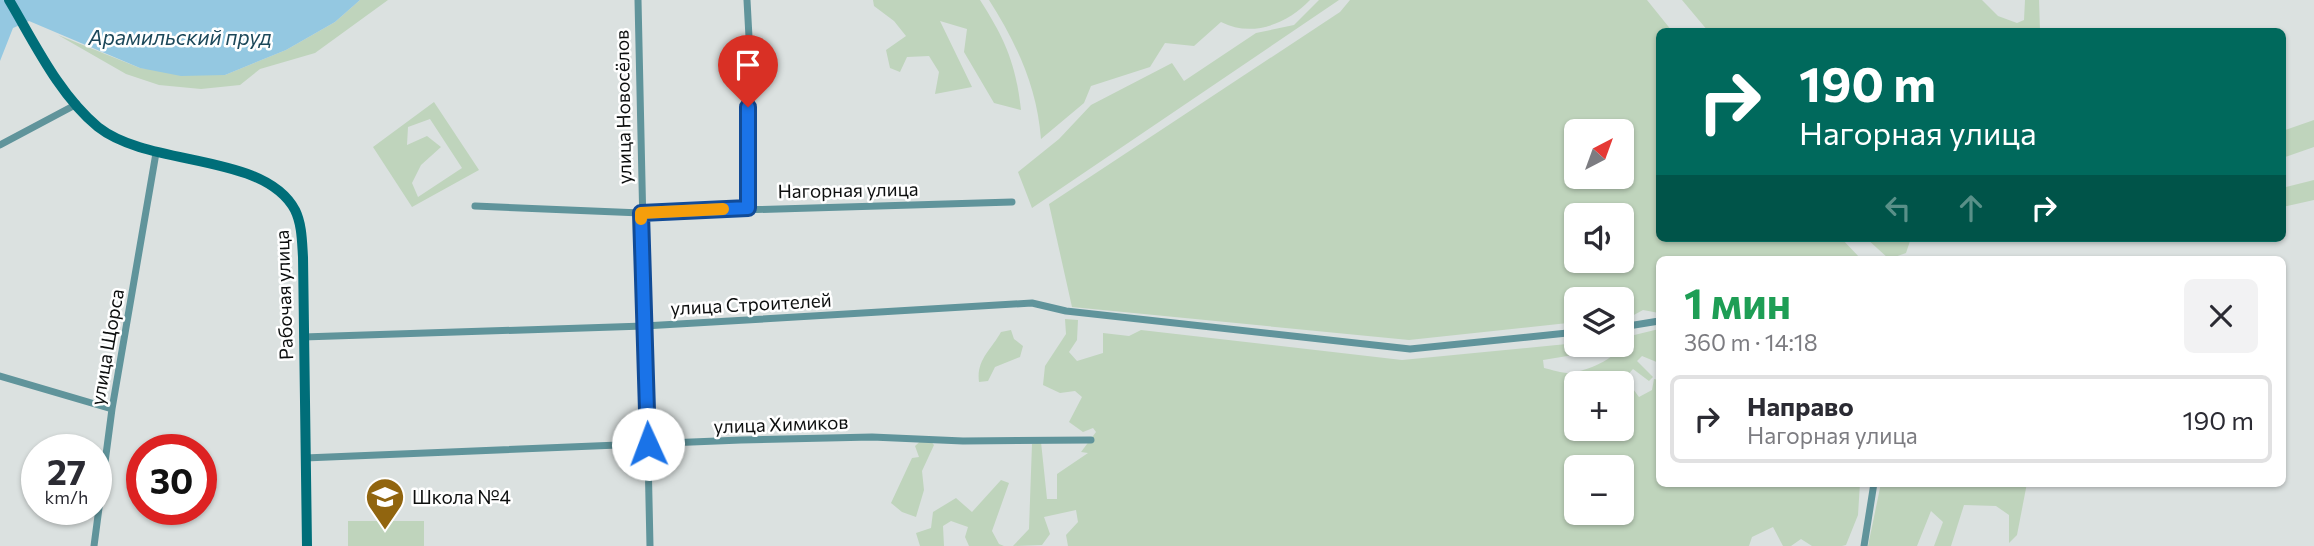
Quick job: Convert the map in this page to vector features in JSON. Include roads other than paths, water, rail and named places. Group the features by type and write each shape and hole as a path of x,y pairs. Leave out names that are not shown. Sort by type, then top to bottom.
{"main road":[{"name":"Рабочая улица","path":"9,0 47,64 77,104 98,126 122,142 156,153 241,172 274,187 294,207 299,220 303,257 307,546"}],"street":[{"name":"улица Новосёлов","path":"638,0 650,546"},
{"path":"747,0 748,208"},
{"path":"0,145 77,104"},
{"name":"улица Щорса","path":"94,546 112,409 156,153"},
{"name":"Нагорная улица","path":"475,206 641,213 1012,202"},
{"name":"улица Строителей","path":"303,337 644,326 1032,303 1066,311 1410,349 1564,333"},
{"path":"1634,325 1656,321"},
{"path":"0,376 112,409"},
{"name":"улица Химиков","path":"305,458 872,437 963,441 1091,440"},
{"path":"1864,546 1873,487"}],"water":[{"name":"Арамильский пруд","path":"0,0 360,0 335,22 286,50 225,75 181,76 140,68 29,21 13,28 0,61"}],"place":[{"name":"Школа №4","path":"385,531"}]}
